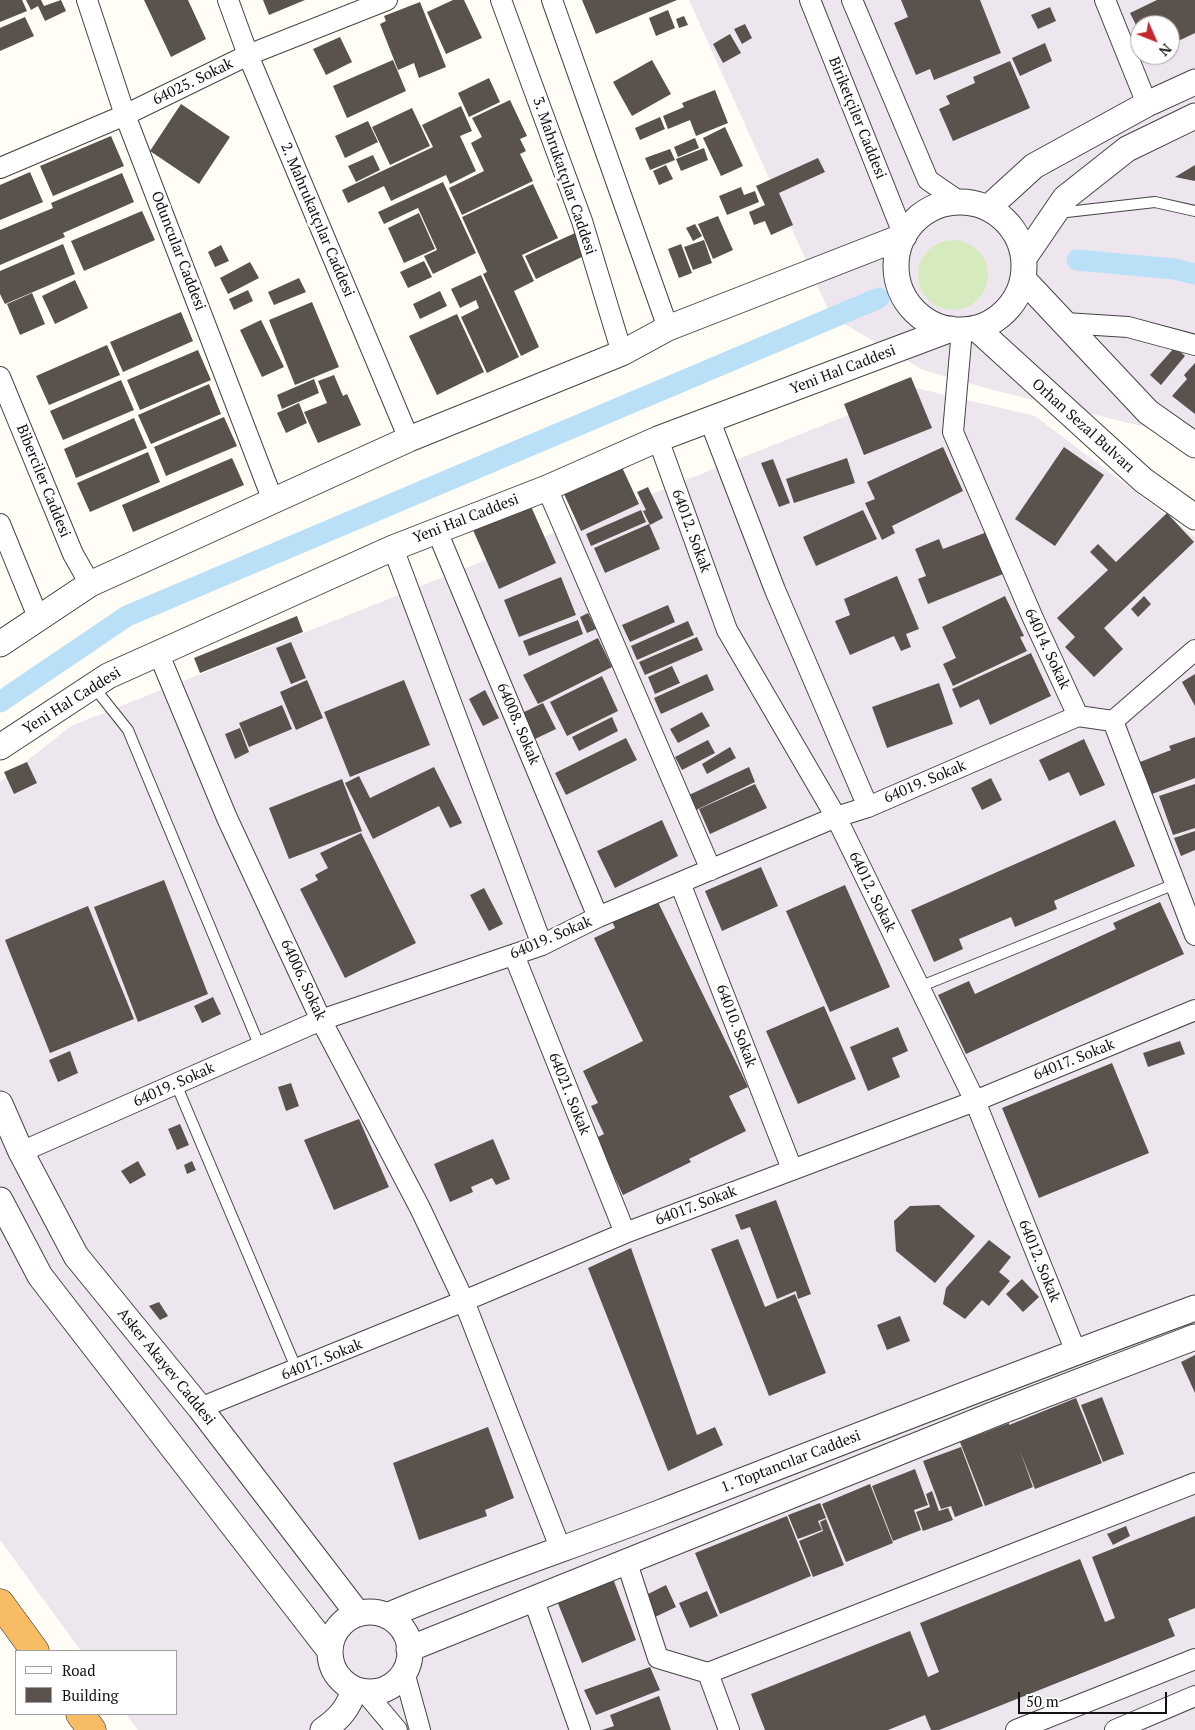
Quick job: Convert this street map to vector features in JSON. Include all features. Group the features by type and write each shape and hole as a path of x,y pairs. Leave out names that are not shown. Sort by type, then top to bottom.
{"highway":[{"path":"0,1603 34,1650"},
{"path":"81,1715 92,1730"}],"street":[{"name":"Oduncular Caddesi","path":"87,0 125,115 274,500"},
{"name":"2. Mahrukatçılar Caddesi","path":"228,0 248,55 409,439"},
{"name":"64025. Sokak","path":"0,168 125,115 248,55 387,0"},
{"name":"3. Mahrukatçılar Caddesi","path":"501,0 582,221 622,353"},
{"path":"552,0 668,328"},
{"name":"Biriketçiler Caddesi","path":"810,0 904,236"},
{"path":"852,0 928,180 960,202"},
{"path":"1105,0 1147,104"},
{"path":"988,208 1034,166 1147,104 1195,82"},
{"path":"963,329 991,322 1004,313 1014,301 1024,268 1065,198 1127,149 1195,116"},
{"name":"Orhan Sezal Bulvarı","path":"1195,445 1148,412 1065,323 1024,268 1018,237 1010,226 988,208 960,202 943,204 928,211 914,222 904,236 897,255 897,275 903,295 915,311 931,324 963,329 1143,480 1195,517"},
{"path":"0,644 90,584 409,439 622,353 668,328 904,236"},
{"path":"1065,323 1128,327 1195,345"},
{"name":"Yeni Hal Caddesi","path":"0,747 108,676 393,548 547,488 658,439 963,329"},
{"name":"64014. Sokak","path":"963,329 953,432 1032,616 1078,716"},
{"name":"Biberciler Caddesi","path":"0,376 73,554 90,584"},
{"path":"710,421 775,590 868,807"},
{"name":"64012. Sokak","path":"658,439 727,630 836,817 975,1101 1076,1352"},
{"path":"547,488 710,870"},
{"path":"0,524 38,617"},
{"name":"64008. Sokak","path":"437,531 598,917"},
{"path":"393,548 542,945"},
{"path":"1078,716 1113,721 1195,650"},
{"name":"64006. Sokak","path":"158,652 227,818 321,1020 420,1208 464,1301 561,1550"},
{"name":"64019. Sokak","path":"21,1152 321,1020 542,945 598,917 836,817 868,807 1078,716"},
{"path":"1113,721 1195,935"},
{"name":"64010. Sokak","path":"680,883 792,1169"},
{"name":"64021. Sokak","path":"514,955 625,1233"},
{"name":"64017. Sokak","path":"200,1408 297,1370 625,1233 975,1101 1195,1010"},
{"name":"Asker Akayev Caddesi","path":"0,1104 21,1152 76,1256 200,1408 358,1614"},
{"path":"0,1200 40,1276 330,1652"},
{"name":"1. Toptancılar Caddesi","path":"387,1616 436,1595 561,1550 1195,1308"},
{"name":"1. Toptancılar Caddesi","path":"407,1661 534,1600 996,1413 1195,1337"},
{"path":"627,1563 658,1658 708,1674 1195,1483"},
{"path":"534,1600 580,1730"},
{"path":"397,1730 360,1690 336,1674 331,1663 330,1652 335,1632 341,1624 358,1614 378,1613 387,1616 403,1630 420,1730"},
{"path":"1016,1730 1195,1659"},
{"path":"360,1690 377,1692 388,1688 397,1681 407,1661"},
{"path":"708,1674 729,1730"},
{"path":"323,1730 344,1711 360,1690"},
{"path":"1115,1730 1195,1696"}],"lane":[{"path":"1055,213 1155,202 1195,211"},
{"path":"93,686 128,730 260,1047"},
{"path":"919,987 1175,884"},
{"path":"176,1084 297,1370"}],"shaded area":[{"path":"689,0 1195,0 1195,439 993,390 923,370 831,316"},
{"path":"916,388 1035,416 1195,537 1195,1730 138,1730 127,1715 178,1715 178,1650 80,1650 0,1540 0,782 71,726"}],"green space":[{"path":"960,240 973,246 982,255 986,261 988,275 986,289 978,300 967,308 946,310 939,308 928,300 920,289 918,268 920,261 928,250 939,242"}],"building":[{"path":"0,0 22,0 27,11 0,22"},
{"path":"26,0 41,0 44,6 61,0 66,11 45,21 38,6 31,10"},
{"path":"144,0 188,0 206,39 171,57"},
{"path":"263,0 305,0 269,15"},
{"path":"453,0 464,0 482,38 446,54 427,12"},
{"path":"582,0 677,0 596,34"},
{"path":"901,0 980,0 1001,53 934,80 930,69 916,75 894,23 908,17"},
{"path":"1157,0 1195,0 1195,33 1180,40 1180,15 1131,15 1130,13"},
{"path":"420,2 446,67 419,78 414,63 398,70 380,24 386,21 384,16"},
{"path":"1050,7 1056,21 1038,29 1031,15"},
{"path":"668,10 675,28 656,36 649,18"},
{"path":"684,16 688,25 679,28 676,19"},
{"path":"25,17 34,36 0,51 0,28"},
{"path":"745,24 752,38 742,44 734,29"},
{"path":"730,34 741,53 723,63 713,44"},
{"path":"340,37 352,62 326,75 313,49"},
{"path":"1045,43 1052,61 1020,76 1012,58"},
{"path":"393,60 406,91 347,118 333,86"},
{"path":"652,60 671,94 632,116 613,82"},
{"path":"1010,61 1030,108 953,141 939,109 950,104 946,96 975,83 973,77"},
{"path":"489,78 500,102 469,117 458,93"},
{"path":"715,90 728,123 696,136 690,120 668,129 663,116 684,107 682,103"},
{"path":"510,100 527,136 520,139 526,151 520,154 533,181 462,215 449,188 484,171 471,143 482,137 472,118"},
{"path":"181,104 230,137 199,184 150,151"},
{"path":"461,106 472,131 460,136 476,171 450,184 446,175 391,201 384,186 348,203 342,190 433,147 422,125"},
{"path":"412,108 430,146 390,165 372,127"},
{"path":"660,117 665,129 640,140 635,128"},
{"path":"368,121 378,142 345,158 335,136"},
{"path":"725,127 743,166 721,176 703,138"},
{"path":"111,136 124,166 53,196 40,166"},
{"path":"695,138 699,148 678,157 674,147"},
{"path":"704,148 708,160 681,171 676,159"},
{"path":"670,149 675,160 650,170 645,158"},
{"path":"373,155 380,170 356,182 348,166"},
{"path":"818,158 825,172 779,193 793,225 771,235 765,221 754,225 749,212 765,205 756,186"},
{"path":"666,165 673,179 659,185 653,171"},
{"path":"1195,165 1195,181 1175,177"},
{"path":"30,172 43,202 0,220 0,185"},
{"path":"122,173 134,202 63,233 65,237 0,265 0,230 53,208 51,203"},
{"path":"443,182 476,253 433,274 424,256 437,250 418,208 384,224 378,212"},
{"path":"533,184 558,238 522,255 534,281 514,291 539,347 521,356 483,274 487,272 462,217"},
{"path":"741,187 744,195 755,191 759,202 727,215 719,196"},
{"path":"142,211 155,240 84,271 71,241"},
{"path":"419,213 435,249 404,263 388,228"},
{"path":"718,216 733,250 713,259 698,224"},
{"path":"695,224 702,236 693,241 686,228"},
{"path":"575,233 586,255 536,279 525,256"},
{"path":"704,240 712,263 693,270 684,247"},
{"path":"63,244 75,274 5,304 0,294 0,271"},
{"path":"681,244 692,273 679,278 668,249"},
{"path":"221,245 229,261 215,267 208,252"},
{"path":"424,261 432,277 408,288 400,272"},
{"path":"250,262 259,278 228,294 220,278"},
{"path":"481,275 519,357 487,373 461,317 479,308 476,300 460,308 451,289"},
{"path":"299,278 306,292 274,305 268,292"},
{"path":"75,280 88,308 55,324 42,296"},
{"path":"248,290 253,301 234,310 229,299"},
{"path":"440,291 447,306 420,319 413,304"},
{"path":"32,293 45,324 20,335 7,304"},
{"path":"312,302 339,367 295,385 269,320"},
{"path":"181,312 193,341 123,372 110,342"},
{"path":"457,314 484,372 437,395 409,336"},
{"path":"261,320 284,367 262,377 240,330"},
{"path":"107,345 120,375 49,405 36,376"},
{"path":"1175,347 1185,356 1161,385 1150,375"},
{"path":"198,350 211,380 140,410 127,380"},
{"path":"1195,363 1195,414 1172,396 1187,379 1184,375"},
{"path":"334,375 343,396 347,394 361,425 318,443 304,412 327,403 318,381"},
{"path":"911,377 932,428 864,455 844,404"},
{"path":"314,379 319,393 282,409 277,395"},
{"path":"121,380 134,410 63,440 50,411"},
{"path":"209,384 221,414 151,444 138,415"},
{"path":"299,403 307,423 286,433 277,413"},
{"path":"224,417 237,446 166,476 154,447"},
{"path":"134,418 147,448 76,478 64,449"},
{"path":"943,447 963,491 892,526 895,533 882,540 865,503 875,499 867,482"},
{"path":"1064,447 1104,475 1055,546 1015,519"},
{"path":"148,452 160,482 90,512 77,483"},
{"path":"232,458 244,485 133,532 122,505"},
{"path":"847,458 855,483 794,503 786,479"},
{"path":"773,459 790,503 779,507 761,463"},
{"path":"621,465 639,504 581,531 563,492"},
{"path":"648,487 663,518 650,525 643,511 646,510 637,492"},
{"path":"530,504 556,563 499,589 473,530"},
{"path":"641,510 646,522 591,546 586,534"},
{"path":"863,510 877,539 816,566 803,537"},
{"path":"1167,513 1194,542 1104,628 1123,649 1094,677 1065,647 1075,637 1057,618 1108,570 1090,552 1098,544 1116,562"},
{"path":"649,524 660,549 605,573 594,548"},
{"path":"987,532 1003,574 928,604 918,579 926,576 915,549 939,539 943,549"},
{"path":"897,576 919,629 906,634 911,647 901,651 894,636 850,655 835,621 850,615 844,599"},
{"path":"561,577 576,615 519,637 504,600"},
{"path":"1005,596 1024,636 1020,637 1027,651 953,686 943,664 956,658 942,627"},
{"path":"1144,596 1151,604 1138,617 1131,609"},
{"path":"668,605 675,622 630,642 622,625"},
{"path":"588,613 596,629 587,633 580,617"},
{"path":"297,616 303,632 200,673 194,658"},
{"path":"578,620 583,634 529,656 523,641"},
{"path":"688,621 694,635 637,660 631,646"},
{"path":"697,637 703,650 645,675 639,662"},
{"path":"598,638 612,667 538,704 523,675"},
{"path":"291,642 306,678 291,684 276,648"},
{"path":"1031,653 1051,696 990,725 979,699 960,708 952,689"},
{"path":"672,666 680,683 655,694 648,677"},
{"path":"707,674 714,690 661,714 654,698"},
{"path":"1195,674 1195,706 1182,682"},
{"path":"602,676 618,711 567,736 550,702"},
{"path":"307,680 323,718 296,730 280,692"},
{"path":"404,680 430,745 350,777 324,712"},
{"path":"939,683 953,724 887,748 872,707"},
{"path":"485,690 499,718 483,726 469,699"},
{"path":"543,703 556,729 535,739 522,713"},
{"path":"282,705 292,729 249,747 239,723"},
{"path":"702,712 710,726 678,743 670,729"},
{"path":"612,717 618,731 579,751 572,737"},
{"path":"240,728 249,752 235,759 225,734"},
{"path":"1195,737 1195,778 1152,794 1140,762 1171,750 1169,746"},
{"path":"626,738 637,760 566,795 555,773"},
{"path":"1084,739 1105,785 1080,796 1069,772 1049,781 1039,760"},
{"path":"708,740 715,753 682,770 675,757"},
{"path":"730,747 736,758 707,774 702,764"},
{"path":"27,762 37,783 14,794 4,772"},
{"path":"434,767 462,823 450,828 439,806 373,839 345,783 359,776 370,798"},
{"path":"749,767 755,782 696,810 689,795"},
{"path":"991,778 1002,800 982,810 971,788"},
{"path":"342,779 362,831 289,859 269,808"},
{"path":"755,784 767,808 710,834 699,809"},
{"path":"1195,784 1195,828 1173,835 1159,796"},
{"path":"662,820 678,856 615,888 597,851"},
{"path":"1115,820 1135,866 1054,901 1057,909 1015,927 1011,917 959,939 963,949 934,962 911,910"},
{"path":"1195,831 1195,850 1181,856 1174,838"},
{"path":"361,833 416,943 345,978 300,889 318,880 315,875 328,868 320,853"},
{"path":"761,867 778,906 722,931 705,891"},
{"path":"164,880 208,994 138,1022 94,907"},
{"path":"845,885 890,987 830,1012 786,911"},
{"path":"484,888 503,924 489,931 470,895"},
{"path":"656,898 748,1087 729,1096 746,1131 689,1159 691,1162 623,1195 596,1138 604,1134 591,1106 598,1103 583,1071 643,1041 594,938 615,928 611,919"},
{"path":"1160,902 1184,954 966,1054 938,995 969,981 975,994 1116,929 1113,923"},
{"path":"88,906 134,1019 50,1053 5,940"},
{"path":"213,997 221,1014 202,1023 194,1006"},
{"path":"824,1006 856,1079 798,1104 766,1031"},
{"path":"898,1027 908,1051 892,1058 900,1077 868,1091 850,1047"},
{"path":"1180,1041 1185,1054 1148,1067 1143,1053"},
{"path":"70,1051 78,1073 58,1082 49,1060"},
{"path":"1112,1063 1149,1153 1039,1198 1002,1108"},
{"path":"291,1083 299,1106 286,1111 278,1087"},
{"path":"359,1119 389,1187 334,1210 304,1140"},
{"path":"180,1124 189,1145 177,1150 168,1129"},
{"path":"493,1139 510,1179 496,1185 492,1178 471,1187 473,1192 450,1202 434,1164"},
{"path":"138,1161 146,1175 130,1184 121,1171"},
{"path":"192,1161 196,1170 187,1174 184,1165"},
{"path":"776,1200 811,1294 798,1299 796,1291 777,1299 750,1227 741,1230 735,1215"},
{"path":"939,1205 975,1236 935,1283 896,1251 894,1221 910,1206"},
{"path":"738,1239 765,1307 795,1294 826,1373 769,1396 711,1249"},
{"path":"989,1240 1011,1257 999,1272 1010,1281 989,1306 982,1300 965,1319 943,1304 946,1288"},
{"path":"631,1248 697,1435 715,1427 723,1445 668,1471 588,1268"},
{"path":"1022,1279 1039,1297 1023,1312 1006,1294"},
{"path":"159,1302 168,1316 160,1320 149,1306"},
{"path":"900,1316 910,1341 887,1350 877,1325"},
{"path":"1195,1355 1195,1393 1181,1362"},
{"path":"1102,1397 1124,1454 1103,1462 1081,1405"},
{"path":"1076,1398 1102,1463 1035,1489 1020,1451 1033,1487 985,1506 960,1442"},
{"path":"488,1427 514,1498 485,1510 487,1516 419,1540 393,1463"},
{"path":"961,1447 983,1506 955,1517 951,1506 941,1509 923,1461"},
{"path":"915,1469 928,1505 914,1510 921,1530 893,1541 872,1486"},
{"path":"870,1484 893,1543 846,1562 822,1504"},
{"path":"932,1491 939,1511 948,1508 953,1520 923,1531 916,1512 930,1507 926,1494"},
{"path":"820,1503 826,1518 818,1521 822,1530 798,1539 788,1515"},
{"path":"787,1516 811,1576 720,1614 695,1553"},
{"path":"1195,1516 1195,1608 1168,1619 1175,1636 939,1730 931,1730 925,1715 888,1730 765,1730 751,1694 910,1631 928,1677 939,1672 920,1623 1080,1559 1105,1622 1115,1618 1092,1557"},
{"path":"826,1519 844,1565 813,1577 799,1541 823,1531 820,1522"},
{"path":"1126,1526 1130,1536 1113,1545 1107,1534"},
{"path":"612,1576 636,1640 582,1663 557,1601"},
{"path":"666,1585 676,1607 655,1617 644,1596"},
{"path":"707,1591 718,1616 690,1628 679,1603"},
{"path":"650,1667 660,1690 596,1715 584,1690"},
{"path":"659,1696 671,1730 602,1730 614,1726 610,1715"}],"waterway":[{"path":"1077,260 1174,269 1195,274"},
{"path":"0,702 127,616 879,298"}]}
